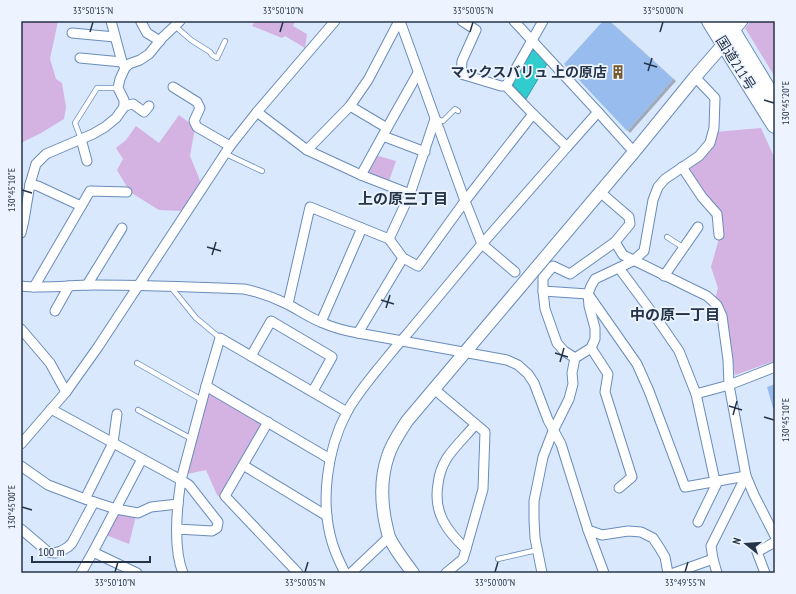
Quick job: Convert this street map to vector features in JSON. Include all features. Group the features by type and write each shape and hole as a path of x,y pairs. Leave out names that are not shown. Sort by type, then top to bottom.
{"highway":[{"name":"国道211号","path":"710,21 732,30 775,102"},
{"name":"国道211号","path":"732,30 775,126"}],"street":[{"path":"21,233 30,184 36,164 46,154 105,128 116,118 124,107 124,100 118,88 124,65 110,21"},
{"path":"21,444 52,410 98,347 228,150 257,112 335,21"},
{"path":"307,150 350,106 368,80 400,21"},
{"path":"400,21 482,244 515,272"},
{"path":"462,21 476,30 462,61 461,74 501,86 506,86 567,147"},
{"path":"514,21 634,152"},
{"path":"506,86 543,21"},
{"path":"141,22 147,32 160,41"},
{"path":"80,58 124,65 129,64 140,60 149,54 178,24"},
{"path":"413,573 389,537 381,496 387,456 395,438 407,421 634,152 732,30"},
{"path":"72,33 115,37"},
{"path":"360,175 418,73"},
{"path":"542,573 534,519 534,501 543,457 553,431 569,399 573,384 572,373 575,358 591,348 595,339 595,328 589,306 588,294 590,286 595,279 633,261 644,251 658,187 665,179 699,156 710,143 714,128 715,98 695,77"},
{"path":"173,87 197,102 200,108 194,122 228,150"},
{"path":"124,106 133,104 144,112 149,106"},
{"path":"350,106 385,132 425,152"},
{"path":"257,112 307,150 360,175 410,194"},
{"path":"345,573 332,542 327,516 326,488 330,459 338,430 347,412 364,387 482,244 598,112"},
{"path":"288,304 310,206 389,239 403,258 418,266 533,114"},
{"path":"389,239 410,194 435,119"},
{"path":"81,139 87,161"},
{"path":"682,167 702,197 717,214 719,235"},
{"path":"30,184 38,186 81,206"},
{"path":"34,288 90,191 127,192"},
{"path":"575,358 564,351 557,343 545,309 543,278 553,266 570,274 615,242 630,224 630,217 600,192"},
{"path":"664,276 698,227"},
{"path":"87,285 122,228"},
{"path":"321,322 362,228"},
{"path":"615,242 623,256 707,296 717,306 722,316 728,360 729,384 746,476 775,536"},
{"path":"358,334 403,258"},
{"path":"619,268 679,351 696,394 717,481 698,522"},
{"path":"21,286 34,288 87,285 139,285 244,289 271,296 337,329 507,360 518,365 528,374 534,383 548,420 561,444 588,530 604,573"},
{"path":"55,311 69,286"},
{"path":"543,291 588,294"},
{"path":"588,294 637,364 649,390 685,487 746,476"},
{"path":"251,356 271,321 332,357 313,391"},
{"path":"21,329 50,363 66,392"},
{"path":"183,573 178,554 177,529 181,480 220,338 347,412"},
{"path":"591,348 608,374 605,392 632,477 619,488"},
{"path":"696,394 729,384 775,367"},
{"path":"206,386 330,459"},
{"path":"434,389 485,432 484,489 462,559 446,573"},
{"path":"52,410 189,485 218,522 217,528 212,530 177,529"},
{"path":"21,529 48,552 55,554 72,543 113,443 117,414"},
{"path":"268,422 225,496 298,573"},
{"path":"466,549 455,539 439,514 437,489 439,474 447,459 475,425"},
{"path":"81,573 142,458"},
{"path":"243,465 327,516"},
{"path":"21,466 48,485 89,501 116,509 138,512 151,507 178,504"},
{"path":"717,573 711,546 746,476"},
{"path":"588,530 602,535 628,531 641,532 652,538 659,547 665,557 668,573"},
{"path":"351,573 389,537"},
{"path":"765,573 757,552 775,542"},
{"path":"93,552 137,573"},
{"path":"674,573 713,559"}],"lane":[{"path":"178,24 190,40 217,58 225,41"},
{"path":"81,139 75,123 97,88 118,88"},
{"path":"435,119 443,121 455,109 458,111"},
{"path":"228,150 262,171"},
{"path":"667,237 684,248"},
{"path":"170,286 196,318 220,338"},
{"path":"137,363 202,400"},
{"path":"138,410 192,439"},
{"path":"498,559 538,550"}],"shaded area":[{"path":"21,21 58,21 50,59 56,79 62,83 66,107 64,119 21,143"},
{"path":"255,21 295,21 293,26 307,34 305,48 285,36 282,38 252,26"},
{"path":"751,21 775,21 775,77 745,28"},
{"path":"535,50 547,64 526,99 513,85 513,82 532,51"},
{"path":"179,115 195,128 190,156 201,183 183,211 159,210 130,192 117,170 123,159 116,148 126,140 136,126 159,143"},
{"path":"761,128 775,159 775,361 735,375 725,308 715,299 718,288 711,267 720,235 719,213 685,168 715,132"},
{"path":"375,155 396,161 389,181 366,173"},
{"path":"211,393 263,424 221,498 217,495 206,470 187,474 207,395"},
{"path":"117,512 136,516 129,544 106,535"}],"building":[{"name":"マックスバリュ 上の原店","path":"603,21 609,21 673,79 627,131 564,64"},
{"path":"775,384 775,408 773,408 767,387"}],"place":[{"name":"マックスバリュ 上の原店","path":"618,72"}],"district":[{"name":"上の原三丁目","path":"403,199"},
{"name":"中の原一丁目","path":"675,315"}]}
